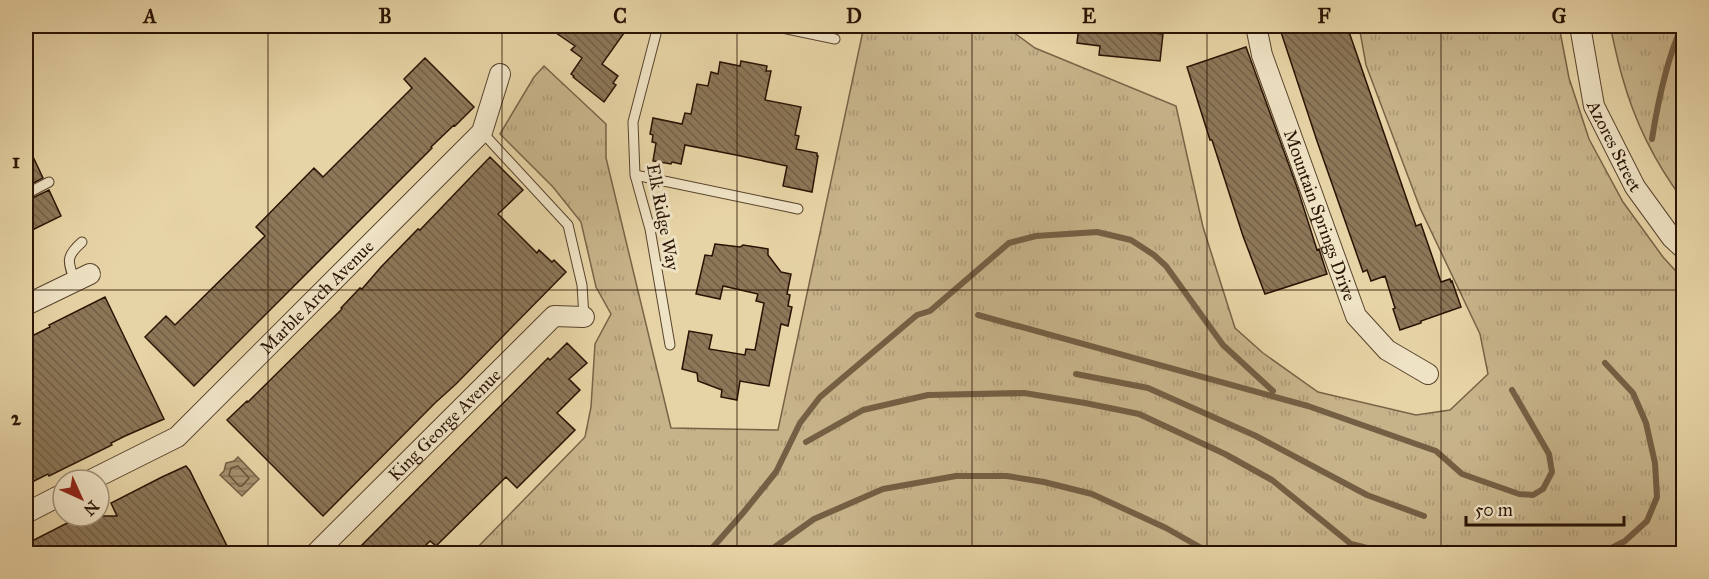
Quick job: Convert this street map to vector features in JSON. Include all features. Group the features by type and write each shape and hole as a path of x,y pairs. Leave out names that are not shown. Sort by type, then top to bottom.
{"street":[{"name":"Mountain Springs Drive","path":"1256,26 1262,55 1356,316 1387,350 1428,374"},
{"name":"Azores Street","path":"1580,26 1594,106 1635,187 1672,238 1683,249"},
{"name":"Marble Arch Avenue","path":"111,470 177,437 482,132 500,74"},
{"path":"26,305 82,277"},
{"name":"King George Avenue","path":"315,554 554,316 584,317"},
{"path":"26,513 51,500"}],"lane":[{"name":"Elk Ridge Way","path":"658,26 633,122 635,175 650,229 670,345"},
{"path":"773,26 835,39"},
{"path":"482,132 568,225 582,285 584,317"},
{"path":"635,175 798,209"},
{"path":"26,194 49,182"},
{"path":"82,242 72,251 68,263 82,277"}],"green space":[{"path":"864,26 1005,26 1035,48 1176,106 1203,227 1235,328 1263,353 1318,392 1416,415 1450,410 1488,374 1480,334 1420,208 1366,65 1359,26 1559,26 1569,78 1589,139 1623,202 1663,257 1683,279 1683,553 472,553 585,437 591,407 595,344 611,314 596,287 581,222 553,187 500,134 534,77 544,66 606,124 606,158 671,428 778,430"},
{"path":"1610,26 1683,26 1683,200 1655,157 1639,125 1622,76"}],"water":[{"path":"238,457 259,479 242,496 220,475 226,463"}],"building":[{"path":"546,26 613,26 624,33 602,64 618,76 613,83 616,85 604,102 571,74 582,58 571,50 575,46"},
{"path":"1079,26 1099,26 1163,34 1160,61 1099,55 1100,46 1077,43"},
{"path":"1279,26 1347,26 1416,226 1421,224 1441,282 1450,279 1452,281 1461,307 1400,330 1385,276 1371,281 1367,270 1363,272"},
{"path":"1246,47 1327,274 1265,294 1243,236 1212,140 1210,140 1187,67"},
{"path":"425,58 474,107 431,147 194,386 145,337 166,316 175,325 265,236 256,227 314,168 323,177 412,88 404,79"},
{"path":"741,61 767,66 766,71 771,71 765,100 801,107 795,135 799,136 796,149 817,153 818,156 812,192 783,186 787,166 685,145 681,164 653,161 656,143 652,142 653,135 650,134 653,118 682,124 685,113 691,114 697,84 708,86 711,72 718,74 720,62 740,66"},
{"path":"26,142 43,178 26,187"},
{"path":"490,157 523,190 498,214 537,253 539,250 566,272 323,516 227,420 342,309 360,288 362,289"},
{"path":"49,190 61,216 26,233 26,201"},
{"path":"715,244 768,249 768,255 781,272 791,274 787,294 790,295 788,306 792,307 788,326 781,324 769,386 740,381 737,400 721,397 722,390 698,381 697,373 682,369 689,331 712,335 709,349 745,355 746,349 755,350 764,303 756,301 758,294 723,286 720,299 696,294 705,255 712,256"},
{"path":"105,297 164,419 125,436 65,468 51,468 51,475 48,474 26,485 26,339 50,327 49,325"},
{"path":"567,343 587,363 569,379 580,390 557,413 575,430 517,488 506,477 436,546 430,541 417,554 353,554 548,358 550,360"},
{"path":"186,466 231,554 26,554 26,544 57,528 111,528 111,516 117,516 111,503"}],"waterway":[{"path":"1652,139 1663,81 1682,26"},
{"path":"707,554 776,472 800,423 820,397 917,315 930,311 1009,243 1036,236 1097,232 1131,240 1166,266 1223,345 1273,391"},
{"path":"978,315 1308,406 1436,451 1462,474 1519,494 1533,495 1543,489 1552,472 1549,454 1512,390"},
{"path":"1600,554 1625,541 1647,521 1657,497 1655,463 1646,423 1633,393 1605,363"},
{"path":"1076,374 1148,388 1256,436 1367,495 1424,516"},
{"path":"806,442 863,410 928,395 1024,393 1085,403 1139,414 1225,454 1272,480 1351,544 1375,550 1420,554"},
{"path":"765,554 814,519 883,489 956,476 1007,476 1092,494 1166,528 1212,554"},
{"path":"975,549 1012,550 1030,554"}]}
